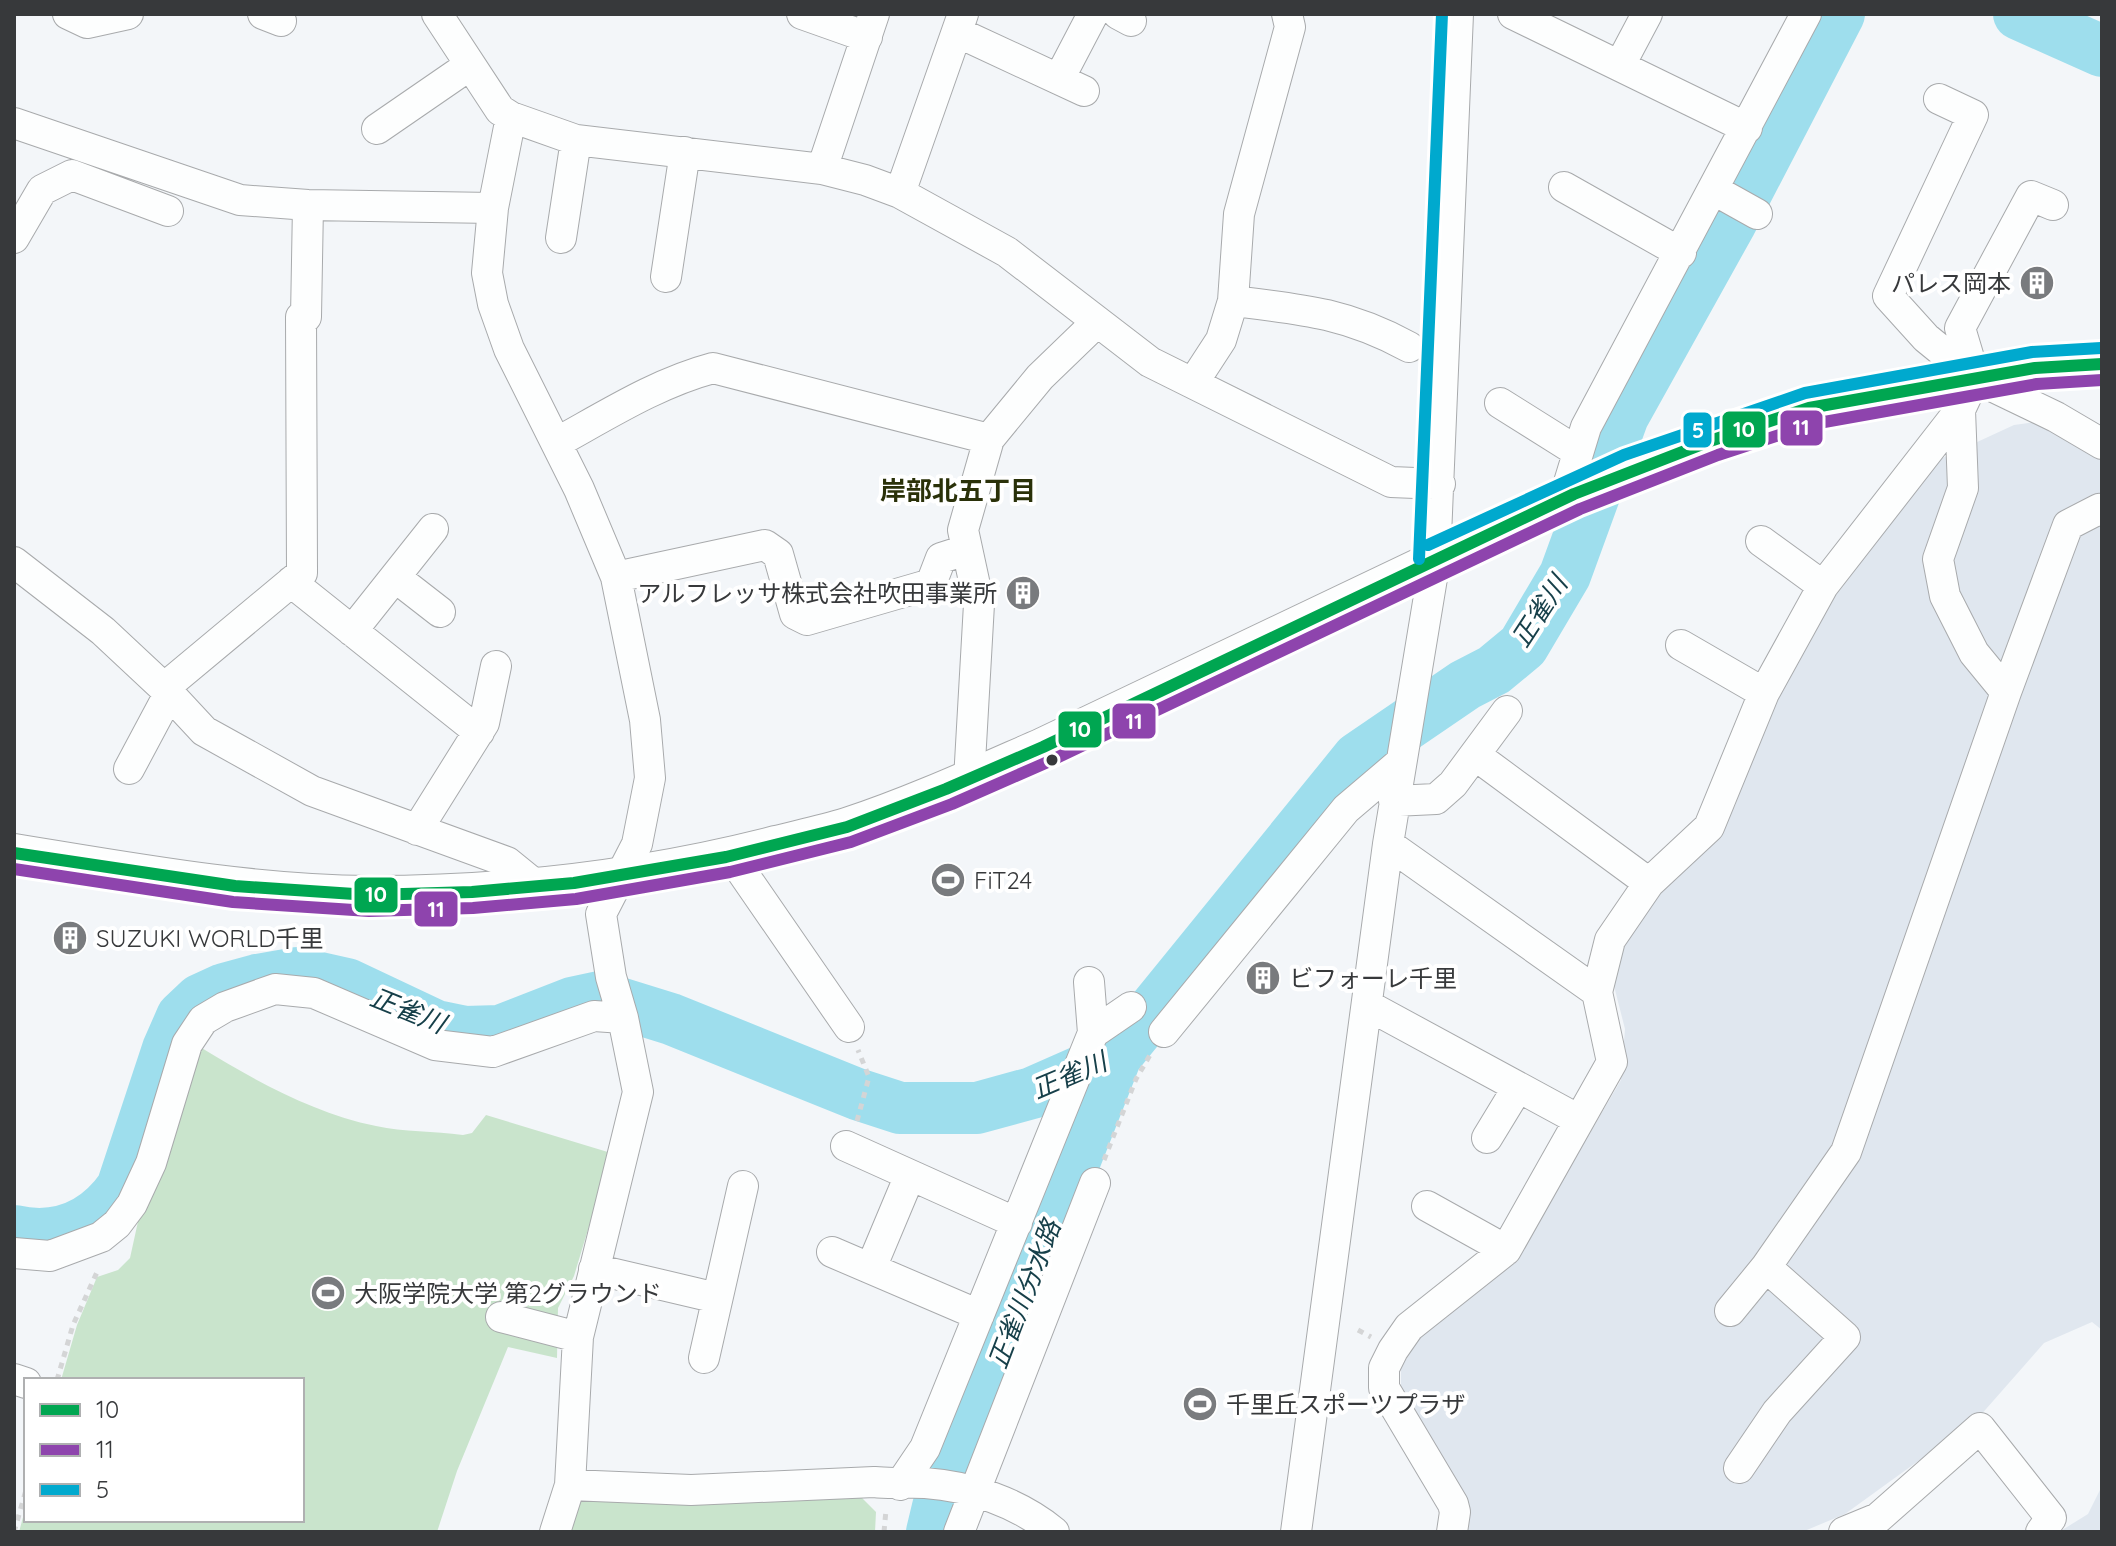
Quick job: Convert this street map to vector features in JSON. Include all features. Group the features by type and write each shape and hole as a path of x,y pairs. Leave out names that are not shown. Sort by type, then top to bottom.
{"main road":[{"path":"14,853 225,885 368,895 539,888 622,877 731,856 847,827 969,780 1631,470 1809,408 1968,394 2035,368 2102,364"}],"street":[{"path":"68,14 87,23 128,14"},
{"path":"437,14 500,110 511,117 576,140 822,169 900,193 1007,252 1150,362 1391,482 1440,484"},
{"path":"900,193 960,23 1071,85 1093,14"},
{"path":"1193,383 1221,340 1233,301 1239,214 1290,27 1287,14"},
{"path":"1296,1532 1394,801 1435,560 1458,14"},
{"path":"1513,14 1747,128"},
{"path":"1620,65 1647,14"},
{"path":"1569,497 1586,427 1806,14"},
{"path":"809,15 870,26 822,169"},
{"path":"377,129 470,65"},
{"path":"1939,99 1973,115 1888,296 1926,338 1968,394 2056,417 2102,444"},
{"path":"511,117 493,208 487,273 493,304 509,349 603,541 616,577 645,720 650,778 637,844 601,914 611,977 637,1084 636,1107 578,1337 570,1485 555,1532"},
{"path":"14,123 240,200 308,205 493,208"},
{"path":"561,238 576,140"},
{"path":"666,277 685,152"},
{"path":"14,238 42,190 72,175 168,211"},
{"path":"1564,187 1681,253"},
{"path":"1714,190 1757,214"},
{"path":"2006,692 1974,653 1945,596 1938,559 1963,488 1968,394 1960,328 2031,196 2053,205"},
{"path":"129,769 167,691 302,573 301,317 306,317 308,205"},
{"path":"1233,301 1319,311 1378,330 1409,347"},
{"path":"969,780 979,604 963,530 989,439 1040,377 1097,322"},
{"path":"556,443 686,375 713,368 989,439"},
{"path":"1452,1532 1453,1504 1384,1388 1384,1368 1409,1327 1506,1250 1612,1062 1597,992 1610,940 1649,883 1709,827 1764,693 1823,586 1968,394"},
{"path":"1500,403 1578,452"},
{"path":"1730,1311 1766,1267 1846,1152 2006,692 2068,525 2099,509 2102,511"},
{"path":"352,631 433,529"},
{"path":"1761,541 1823,586"},
{"path":"616,577 765,545 778,554 795,614 807,620 931,584 941,558 966,550"},
{"path":"14,562 103,631 204,731 312,791 507,862 539,888"},
{"path":"395,577 440,612"},
{"path":"291,582 479,732"},
{"path":"1681,645 1764,693"},
{"path":"417,830 484,723 496,666"},
{"path":"1394,801 1436,799 1453,784 1507,711"},
{"path":"1475,755 1649,883"},
{"path":"1164,1032 1346,809 1400,763"},
{"path":"1388,844 1597,992"},
{"path":"731,856 849,1027"},
{"path":"912,1484 1093,1033 1089,982"},
{"path":"14,1253 50,1256 101,1237 117,1224 143,1183 187,1044 203,1020 225,1007 275,989 314,993 435,1045 493,1052 594,1016 623,1018"},
{"path":"1367,1005 1579,1120"},
{"path":"1093,1033 1131,1007"},
{"path":"1487,1138 1518,1087"},
{"path":"846,1146 1017,1223"},
{"path":"871,1268 910,1175"},
{"path":"959,1532 968,1490 1095,1183"},
{"path":"704,1358 743,1186"},
{"path":"1427,1206 1506,1250"},
{"path":"832,1252 979,1315"},
{"path":"1739,1468 1777,1412 1845,1337 1766,1267"},
{"path":"594,1269 717,1298"},
{"path":"501,1317 578,1337"},
{"path":"1844,1532 1878,1518 1980,1428 2051,1518 2041,1532"},
{"path":"570,1485 691,1490 874,1482 912,1484 968,1490 1040,1521 1054,1532"}],"path":[{"path":"1095,1183 1136,1079 1164,1032"},
{"path":"858,1117 869,1077"},
{"path":"58,1378 73,1325 98,1271 101,1237"},
{"path":"14,1532 24,1497"}],"shaded area":[{"path":"2042,421 2102,459 2102,1330 2092,1322 2044,1343 1979,1417 1845,1514 1802,1532 1467,1532 1401,1394 1401,1360 1426,1329 1515,1261 1621,1080 1625,1029 1613,982 1621,949 1656,896 1700,855 1735,806 1771,701 1847,574 1936,461 2014,425"},
{"path":"2102,1486 2102,1532 2059,1532 2088,1514"}],"green space":[{"name":"大阪学院大学 第2グラウンド","path":"200,1047 285,1094 353,1120 387,1128 463,1135 472,1133 486,1115 611,1153 574,1276 558,1308 557,1358 508,1347 457,1471 437,1532 19,1532 24,1513 24,1522 304,1522 304,1378 62,1378 77,1325 97,1277 118,1270 130,1258 139,1217"},
{"path":"858,1494 876,1512 875,1532 562,1532 573,1496"}],"waterway":[{"name":"正雀川分水路","path":"14,1231 30,1234 61,1232 88,1221 112,1201 122,1188 168,1049 182,1017 200,1000 224,989 298,973 347,984 436,1026 465,1032 500,1031 572,1003 600,997 671,1019 857,1094 900,1108 977,1108 1032,1093 1116,1056 1358,758 1465,685 1494,670 1523,646 1565,575 1623,416 1731,222 1839,14"},
{"name":"正雀川","path":"2019,14 2102,51"},
{"name":"正雀川分水路","path":"932,1532 938,1507 1116,1056"}],"transit line":[{"name":"5","path":"1419,559 1442,14"},
{"name":"5","path":"1428,545 1624,455 1805,393 2032,352 2101,348"},
{"name":"10","path":"14,853 235,886 369,895 472,892 574,883 726,857 847,827 946,789 1043,747 1574,494 1713,440 1809,408 2035,368 2102,364"},
{"name":"11","path":"14,869 233,902 369,911 473,908 576,899 730,872 851,842 952,804 1050,761 1580,509 1718,455 1813,424 2037,384 2102,380"}],"place":[{"name":"パレス岡本","path":"2037,283"},
{"name":"アルフレッサ株式会社吹田事業所","path":"1023,593"},
{"name":"FiT24","path":"948,880"},
{"name":"SUZUKI WORLD千里","path":"70,938"},
{"name":"ビフォーレ千里","path":"1263,978"},
{"name":"大阪学院大学 第2グラウンド","path":"328,1293"},
{"name":"千里丘スポーツプラザ","path":"1200,1404"}],"district":[{"name":"岸部北五丁目","path":"958,490"}]}
